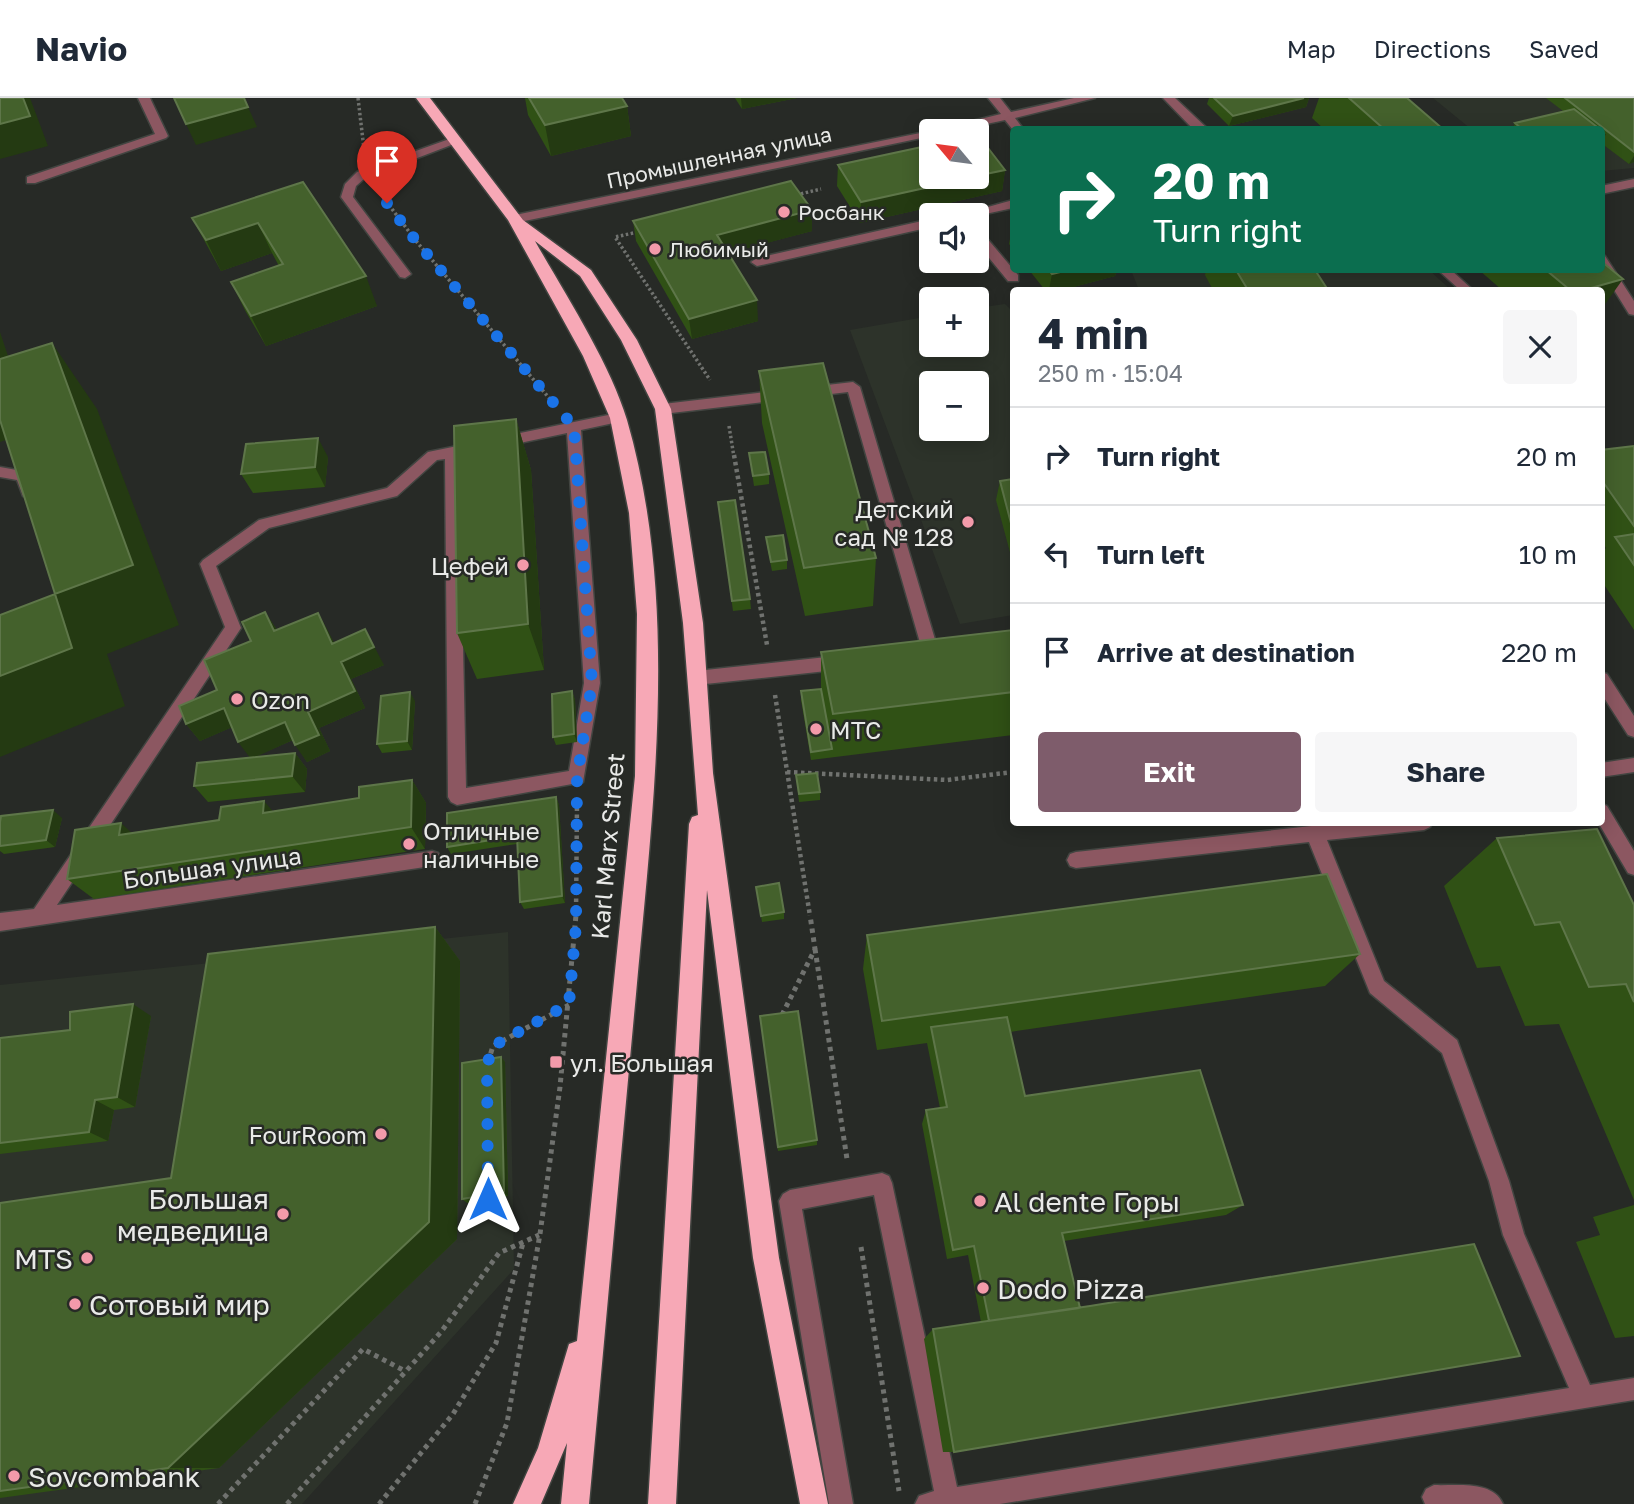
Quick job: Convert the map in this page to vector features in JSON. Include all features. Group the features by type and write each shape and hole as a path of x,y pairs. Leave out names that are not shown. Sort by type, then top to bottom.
{"highway":[{"name":"Karl Marx Street","path":"423,98 515,219 591,356 618,418 638,513 647,614 645,776 575,1504"},
{"name":"Karl Marx Street","path":"515,219 586,273 629,341 663,409 693,623 703,773"},
{"path":"662,1504 703,773"},
{"path":"703,773 766,1258 814,1504"},
{"path":"527,1504 551,1450 596,1287"}],"street":[{"path":"31,180 162,136 144,98"},
{"path":"994,98 1016,126"},
{"path":"989,121 1088,98"},
{"path":"1169,98 1196,126"},
{"name":"Промышленная улица","path":"515,219 919,135"},
{"path":"405,274 347,197 347,190 361,175 455,140"},
{"path":"1605,189 1634,183"},
{"path":"989,210 1010,205"},
{"path":"757,262 919,226"},
{"path":"989,249 1013,278"},
{"path":"1605,265 1634,311"},
{"path":"1447,273 1464,287"},
{"path":"663,409 853,387 930,653"},
{"path":"38,917 233,628 208,564 264,524 392,492 433,456 618,418"},
{"path":"452,452 457,797 577,778 592,683 574,427"},
{"path":"0,472 23,476 31,501"},
{"path":"696,678 864,660"},
{"path":"1605,686 1634,730"},
{"path":"1605,769 1634,765"},
{"path":"1605,818 1634,867"},
{"path":"1076,860 1388,826"},
{"path":"1315,834 1377,987 1450,1046 1499,1181 1514,1235 1584,1397"},
{"name":"Большая улица","path":"0,922 432,859"},
{"path":"842,1504 790,1201 882,1183 937,1502 1634,1389"},
{"path":"1437,1504 1434,1497 1488,1500 1491,1504"}],"path":[{"path":"358,98 364,153"},
{"path":"373,184 416,241 574,427"},
{"path":"795,195 821,189"},
{"path":"641,231 615,237 725,403 815,948 780,1019"},
{"path":"787,772 947,780 1010,772"},
{"path":"475,1504 507,1423 540,1234 569,1004 576,925 577,778"},
{"path":"487,1065 493,1046 569,1004"},
{"path":"287,1504 441,1332 499,1253 540,1234"},
{"path":"379,1504 453,1414 496,1343 523,1243"},
{"path":"218,1504 363,1349 405,1371"}],"shaded area":[{"path":"1433,98 1634,98 1634,168 1605,171 1605,126 1467,126"},
{"path":"1132,273 1432,273 1448,287 1138,287"},
{"name":"Детский сад № 128","path":"1005,304 1010,309 1010,616 960,624 850,330 919,318 919,357 989,357 989,306"},
{"path":"508,932 514,1269 302,1504 0,1504 0,985"}],"building":[{"path":"0,98 23,98 30,116 0,124"},
{"path":"174,98 244,98 248,107 186,124"},
{"path":"529,98 622,98 627,106 545,125"},
{"path":"1214,98 1304,98 1233,116"},
{"path":"1349,98 1407,98 1439,126 1380,126"},
{"path":"1565,98 1634,98 1634,152 1605,129 1605,126 1601,126"},
{"path":"1574,109 1596,126 1518,126 1515,123"},
{"path":"919,148 920,189 861,202 838,165"},
{"path":"989,149 1005,170 989,173"},
{"path":"791,181 812,210 717,235 757,300 689,319 633,221"},
{"path":"303,182 366,276 251,316 231,282 283,264 258,223 206,240 192,218"},
{"path":"1605,264 1623,279 1595,287 1566,287 1550,273 1605,273"},
{"path":"1238,273 1317,273 1326,287 1246,287"},
{"path":"52,343 133,565 55,594 0,420 0,359"},
{"path":"823,363 876,558 804,568 759,371"},
{"path":"516,419 528,624 457,633 454,426"},
{"path":"318,438 315,467 241,474 246,444"},
{"path":"1634,446 1634,526 1605,485 1605,450"},
{"path":"765,452 769,474 753,476 749,453"},
{"path":"1010,479 1010,519 1000,481"},
{"path":"735,500 750,599 732,601 718,502"},
{"path":"1634,534 1634,565 1615,537"},
{"path":"783,535 787,560 771,562 766,537"},
{"path":"55,594 72,648 0,676 0,615"},
{"path":"265,612 274,631 318,613 332,644 365,629 374,647 341,662 355,691 308,712 319,735 295,745 285,722 238,742 224,708 186,724 179,706 217,690 204,660 251,641 242,622"},
{"path":"1010,630 1010,692 833,714 821,652"},
{"name":"МТС","path":"821,689 832,749 811,752 801,691"},
{"path":"572,691 574,734 553,737 552,694"},
{"path":"410,692 407,741 377,744 381,696"},
{"path":"295,753 292,776 194,786 197,763"},
{"path":"817,773 820,792 799,794 796,775"},
{"path":"412,780 411,827 67,879 75,830 121,823 119,835 219,820 221,807 264,801 263,813 359,798 359,787"},
{"path":"556,797 562,896 520,902 517,836 447,847 447,813"},
{"path":"53,810 46,840 0,846 1,816"},
{"path":"1597,829 1634,905 1634,1002 1626,984 1589,987 1560,922 1535,925 1497,838"},
{"path":"1327,874 1360,954 882,1021 867,935"},
{"path":"779,883 784,912 761,916 756,887"},
{"name":"Большая медведица","path":"435,927 429,1222 168,1468 0,1491 0,1203 171,1178 208,954"},
{"path":"133,1004 117,1097 95,1100 89,1132 0,1143 0,1038 70,1030 70,1012"},
{"path":"798,1011 817,1140 778,1147 760,1016"},
{"path":"1007,1017 1025,1096 1200,1070 1243,1205 1062,1233 1080,1308 989,1321 974,1246 953,1250 926,1110 947,1107 931,1027"},
{"path":"501,1057 504,1192 462,1199 462,1063"},
{"path":"1474,1244 1520,1356 954,1452 933,1329"}],"place":[{"name":"Росбанк","path":"784,212"},
{"name":"Любимый","path":"655,249"},
{"name":"Детский сад № 128","path":"968,522"},
{"name":"Цефей","path":"523,565"},
{"name":"Ozon","path":"237,699"},
{"name":"МТС","path":"816,729"},
{"name":"Отличные наличные","path":"409,844"},
{"name":"ул. Большая","path":"556,1062"},
{"name":"FourRoom","path":"381,1134"},
{"name":"Al dente Горы","path":"980,1201"},
{"name":"Большая медведица","path":"283,1214"},
{"name":"MTS","path":"87,1258"},
{"name":"Dodo Pizza","path":"983,1288"},
{"name":"Сотовый мир","path":"75,1304"},
{"name":"Sovcombank","path":"14,1476"}],"route":[{"path":"387,203 574,427 592,683 577,778 576,925 569,1004 493,1046 487,1065 488,1199"}]}
